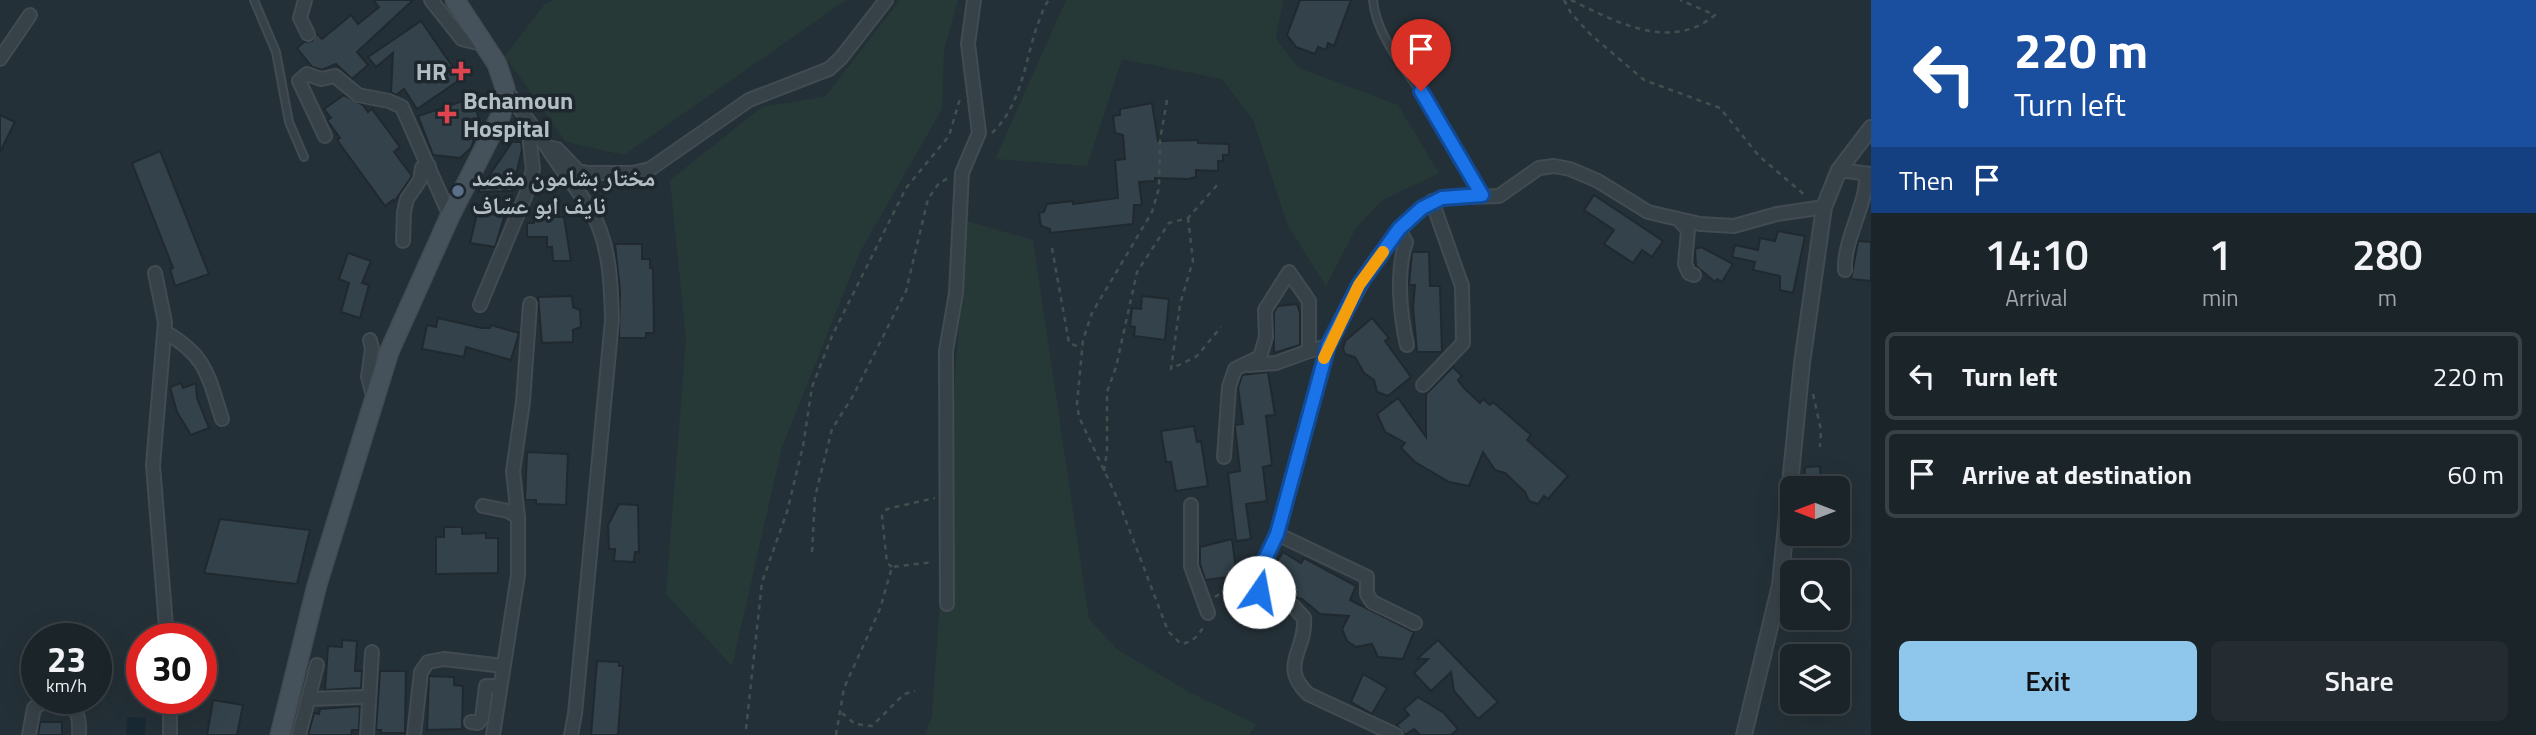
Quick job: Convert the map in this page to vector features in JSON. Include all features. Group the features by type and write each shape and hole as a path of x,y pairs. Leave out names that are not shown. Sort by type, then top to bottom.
{"main road":[{"path":"279,735 317,585 389,352 450,216 493,136 501,115 505,88 486,44 455,0"}],"street":[{"path":"431,0 461,39 486,44"},
{"path":"547,147 557,149 578,171 632,173 650,169 749,100 829,69 841,58 886,0"},
{"path":"947,604 944,389 947,338 956,293 962,173 979,133 968,44 974,0"},
{"path":"308,2 300,19 308,34"},
{"path":"0,59 30,15"},
{"path":"325,136 299,81 307,74 321,79 335,76 358,95 389,101 402,107 450,216"},
{"path":"505,88 527,123 591,210 610,267 612,320 570,735"},
{"path":"480,305 515,226 533,169 527,123"},
{"path":"1744,735 1780,585 1820,208 1839,170 1871,128"},
{"path":"403,241 407,199 419,180 422,168 429,166"},
{"path":"1396,735 1308,694 1298,684 1293,670 1305,627 1304,618 1293,606 1270,602 1265,598 1259,592 1258,574 1277,534 1328,346 1359,285 1399,229 1432,201 1458,195 1499,196 1539,168 1554,166 1570,169 1598,181 1648,212 1680,221 1734,226 1777,214 1820,208"},
{"path":"1839,170 1868,174 1867,187 1848,240 1845,270"},
{"path":"1423,385 1463,343 1462,286 1432,201"},
{"path":"1680,221 1688,230 1685,264 1689,273 1694,275"},
{"path":"1399,229 1406,242 1399,261 1399,276 1407,345"},
{"path":"1247,365 1259,357 1266,337 1265,310 1289,272 1309,301 1309,351"},
{"path":"155,273 165,332 153,465 166,623"},
{"path":"493,735 518,575 518,517 513,471 523,402 530,304"},
{"path":"165,332 183,343 205,366 222,419"},
{"path":"370,340 372,349 368,377 374,399"},
{"path":"1224,457 1229,387 1235,369 1247,365 1276,363 1328,346"},
{"path":"1191,505 1191,566 1208,613"},
{"path":"483,506 508,511 518,517"},
{"path":"1277,534 1367,577 1367,594 1372,601 1415,623"},
{"path":"367,735 372,652"},
{"path":"414,735 421,672 428,662 444,659 503,666"},
{"path":"299,735 317,665"},
{"path":"471,722 478,723 482,718 486,686 500,686"},
{"path":"309,699 363,697"},
{"path":"29,735 33,714"},
{"path":"78,714 79,735"},
{"path":"170,714 170,735"}],"lane":[{"path":"254,0 276,52 289,122 304,158"},
{"path":"1373,0 1379,23 1394,50 1434,111 1482,195"}],"path":[{"path":"979,133 989,135 1004,122 1018,92 1030,47 1049,0"},
{"path":"1564,0 1571,13 1590,34 1644,80 1720,108 1759,156 1820,208"},
{"path":"1571,0 1612,20 1666,33 1699,29 1716,15 1680,0"},
{"path":"746,729 762,582 787,512 803,446 812,387 832,336 906,188 949,136 960,95 975,85"},
{"path":"1167,100 1160,140 1158,188 1152,212 1092,313 1082,348 1077,404 1079,417 1118,500 1167,631 1181,644 1196,638 1217,595 1258,574"},
{"path":"812,552 815,497 832,429 853,396 886,325 906,291 928,199 939,183 962,173"},
{"path":"1104,471 1107,452 1107,392 1116,367 1137,272 1169,223 1188,218 1218,184"},
{"path":"1188,218 1193,261 1180,304 1171,369 1197,356 1221,327"},
{"path":"1052,248 1069,343 1082,348"},
{"path":"1800,391 1815,394 1821,430 1820,447"},
{"path":"947,495 887,509 882,516 887,563 892,567 947,560"},
{"path":"836,735 845,688 861,646 880,609 892,567"},
{"path":"842,713 855,724 872,726 904,694 915,691"}],"green space":[{"path":"554,0 846,0 624,155 566,142 505,56 544,5"},
{"path":"900,0 958,0 944,50 942,109 860,252 782,447 732,666 666,594 686,339 670,180 762,107 825,97"},
{"path":"1066,0 1283,0 1276,39 1299,68 1398,105 1439,173 1381,201 1356,228 1326,286 1288,226 1253,120 1222,79 1122,59 1087,166 995,159"},
{"path":"966,221 1033,240 1089,619 1118,650 1191,693 1256,724 1249,735 925,735 932,716"}],"water":[{"path":"127,717 146,718 145,735 126,735"}],"building":[{"path":"373,0 413,0 357,52 368,65 352,79 336,64 322,70 312,67 297,48 304,42 312,41 316,33 322,39 351,15 358,24 379,7"},
{"path":"1300,0 1351,0 1334,46 1328,43 1326,50 1318,47 1315,54 1296,47 1287,35"},
{"path":"421,21 461,79 417,109 404,89 396,95 391,92 393,53 376,67 368,57"},
{"path":"344,95 363,105 368,112 372,109 400,147 394,152 412,176 394,202 393,200 385,206 337,140 340,138 327,120 331,118 324,109"},
{"path":"472,98 480,122 471,148 460,158 433,155 418,116"},
{"path":"1152,103 1158,141 1198,140 1198,143 1229,144 1229,155 1223,155 1223,161 1218,161 1218,171 1196,170 1196,177 1188,179 1155,178 1155,181 1139,182 1142,205 1134,205 1133,224 1050,233 1050,229 1041,226 1039,213 1044,212 1047,204 1073,201 1073,204 1118,198 1115,160 1125,159 1123,135 1115,133 1113,116 1120,115 1120,109"},
{"path":"0,115 15,122 0,152"},
{"path":"512,142 521,142 522,150 512,191 478,192"},
{"path":"160,151 209,274 175,286 170,269 173,268 132,163"},
{"path":"1594,195 1663,241 1652,257 1642,250 1633,263 1604,244 1614,230 1584,210"},
{"path":"479,205 506,211 495,247 470,243"},
{"path":"540,211 551,217 564,217 571,261 553,261 552,247 547,247 547,237 527,237 527,223 534,223 534,213"},
{"path":"1778,231 1805,236 1793,293 1780,290 1780,276 1753,270 1755,262 1732,257 1735,245 1758,250 1760,238 1775,241"},
{"path":"1858,241 1871,242 1871,281 1851,279"},
{"path":"615,244 642,244 642,259 650,259 650,268 653,268 654,333 646,333 646,338 619,338 620,291"},
{"path":"1701,247 1733,264 1722,282 1717,279 1715,282 1696,266 1695,249"},
{"path":"1412,252 1429,252 1430,286 1440,286 1442,352 1417,352 1413,307 1415,285 1409,285"},
{"path":"348,253 371,261 362,283 369,285 360,318 341,312 349,283 339,279"},
{"path":"572,296 573,307 580,310 581,327 573,330 573,342 542,343 538,297"},
{"path":"1142,296 1169,299 1165,340 1134,336 1135,327 1130,326 1132,308 1141,309"},
{"path":"1297,304 1300,313 1300,345 1274,353 1274,312 1278,306"},
{"path":"438,318 482,328 490,328 491,325 519,333 511,360 466,347 464,357 422,349 427,325 436,327"},
{"path":"1372,318 1389,338 1385,341 1411,377 1388,396 1377,392 1374,380 1364,373 1355,357 1345,354 1343,349 1345,341"},
{"path":"1453,367 1462,376 1458,380 1464,388 1480,403 1483,399 1490,405 1493,402 1531,435 1527,440 1568,476 1548,499 1544,496 1538,504 1529,501 1525,492 1505,473 1495,470 1483,452 1469,486 1449,482 1415,462 1401,448 1405,443 1385,432 1377,414 1398,398 1426,437 1426,394"},
{"path":"1268,372 1275,415 1266,416 1272,465 1263,467 1267,501 1246,504 1251,539 1236,541 1228,473 1240,471 1235,425 1243,424 1238,388 1242,375"},
{"path":"181,383 183,388 196,383 197,398 209,428 191,435 177,412 170,387"},
{"path":"1194,426 1197,442 1201,441 1208,486 1176,491 1171,462 1166,462 1161,431"},
{"path":"527,452 568,454 566,505 536,504 536,500 525,500"},
{"path":"1820,466 1820,476 1805,476 1805,467"},
{"path":"619,504 638,505 639,552 635,552 634,562 614,561 615,549 609,549 608,525"},
{"path":"220,519 310,530 297,584 204,573"},
{"path":"444,527 462,527 462,534 486,533 486,538 498,538 498,573 436,574 436,537 444,537"},
{"path":"1232,539 1237,576 1205,580 1200,564 1200,547"},
{"path":"1283,552 1301,563 1304,558 1356,586 1350,600 1414,632 1403,659 1378,657 1372,644 1356,647 1347,641 1342,629 1349,616 1320,614 1302,599 1279,595 1270,585 1274,578 1268,575"},
{"path":"342,640 357,641 355,671 362,671 361,688 325,690 328,646 342,647"},
{"path":"1438,640 1498,702 1478,719 1454,691 1451,672 1431,691 1414,673 1428,659 1417,659"},
{"path":"597,661 619,662 619,666 623,666 618,735 591,735"},
{"path":"380,671 406,671 405,733 381,733 381,730 376,730"},
{"path":"1363,674 1387,688 1372,714 1351,702"},
{"path":"429,676 454,677 454,685 463,686 462,729 427,730"},
{"path":"1418,697 1444,713 1458,729 1451,735 1420,735 1414,729 1405,735 1397,725 1409,715 1404,709"},
{"path":"217,701 243,705 237,735 207,735 211,714 217,714"},
{"path":"360,706 359,730 352,730 351,735 308,735 314,713 319,714 320,709"},
{"path":"40,722 62,722 62,735 38,735"}],"slow traffic":[{"path":"1324,358 1359,285 1383,252"}],"place":[{"name":"HR","path":"461,71"},
{"name":"Bchamoun Hospital","path":"447,114"},
{"name":"مختار بشامون مقصد نايف ابو عسّاف","path":"458,191"}],"route":[{"path":"1259,592 1258,574 1277,534 1328,346 1359,285 1399,229 1422,208 1442,198 1482,195 1421,91"}]}
